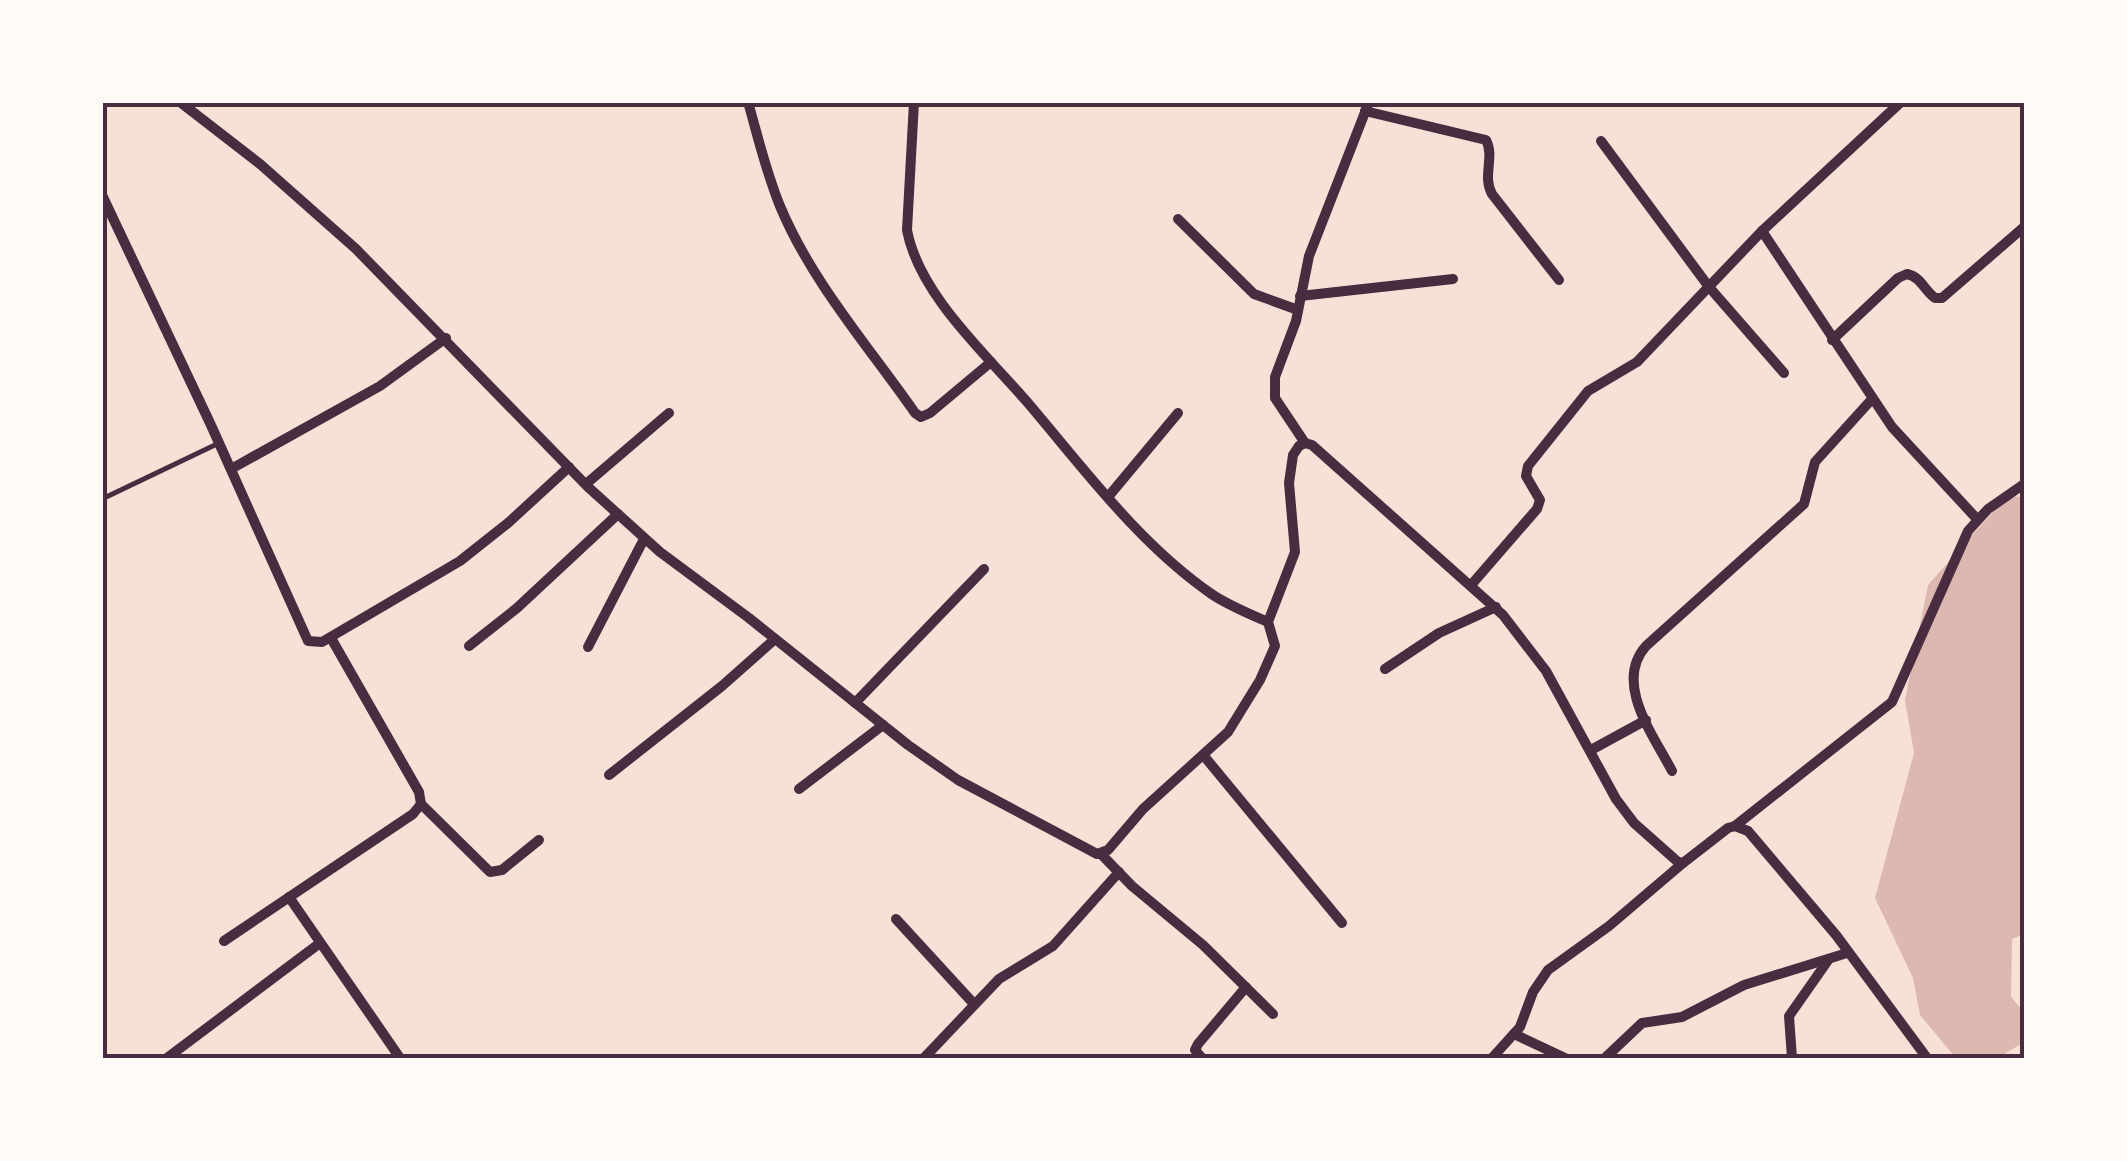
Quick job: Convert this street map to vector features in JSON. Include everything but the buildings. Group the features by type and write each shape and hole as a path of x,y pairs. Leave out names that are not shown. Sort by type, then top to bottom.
{"street":[{"path":"180,102 260,164 356,249 644,539 958,780 1090,852 1101,854 1273,1014"},
{"path":"748,102 767,171 797,239 816,273 915,412 921,417 930,414 991,362"},
{"path":"914,102 910,248 938,296 1137,528 1212,594 1268,622 1276,642 1228,732 1143,809 1101,854"},
{"path":"1472,584 1537,509 1538,493 1526,476 1528,466 1588,391 1637,362 1762,232 1901,102"},
{"path":"1559,280 1492,194 1486,179 1490,148 1486,140 1367,107 1309,256 1298,310 1274,390 1281,409 1305,443 1320,450 1496,607 1546,672 1624,810 1672,858 1684,863"},
{"path":"1601,141 1710,287 1784,373"},
{"path":"102,195 219,443 303,634 314,644 331,638 484,544 569,467"},
{"path":"1178,219 1254,294 1298,310"},
{"path":"1832,340 1906,274 1915,276 1935,298 1942,298 2024,226"},
{"path":"1762,232 1892,427 1977,519"},
{"path":"1300,296 1453,279"},
{"path":"231,470 380,386 446,338"},
{"path":"1672,772 1646,720 1634,684 1639,654 1796,512 1807,496 1815,462 1872,398"},
{"path":"586,484 669,413"},
{"path":"1108,497 1178,414"},
{"path":"1268,622 1295,552 1290,467 1293,454 1305,443"},
{"path":"1492,1058 1514,1034 1548,970 1892,702 1977,519 2024,484"},
{"path":"469,646 517,608 618,514"},
{"path":"588,647 644,539"},
{"path":"855,702 984,568"},
{"path":"1385,669 1439,634 1496,607"},
{"path":"331,638 419,792 422,804 490,872 502,870 539,840"},
{"path":"609,774 722,686 775,639"},
{"path":"1591,750 1646,720"},
{"path":"799,789 883,725"},
{"path":"1204,756 1342,924"},
{"path":"224,941 413,814 422,804"},
{"path":"1735,826 1754,836 1836,935 1927,1058"},
{"path":"924,1058 1009,971 1035,960 1053,946 1118,872"},
{"path":"288,897 400,1058"},
{"path":"896,919 974,1004"},
{"path":"166,1058 320,943"},
{"path":"1605,1058 1642,1023 1682,1017 1728,992 1847,953"},
{"path":"1792,1058 1789,1016 1830,958"},
{"path":"1202,1058 1195,1050 1198,1044 1246,987"},
{"path":"1514,1034 1565,1058"}],"lane":[{"path":"102,499 219,443"}],"shaded area":[{"path":"2007,496 2024,497 2024,934 2012,939 2011,997 2024,1012 2024,1042 1998,1058 1956,1058 1920,1015 1913,978 1875,898 1914,753 1905,700 1928,585"}]}
